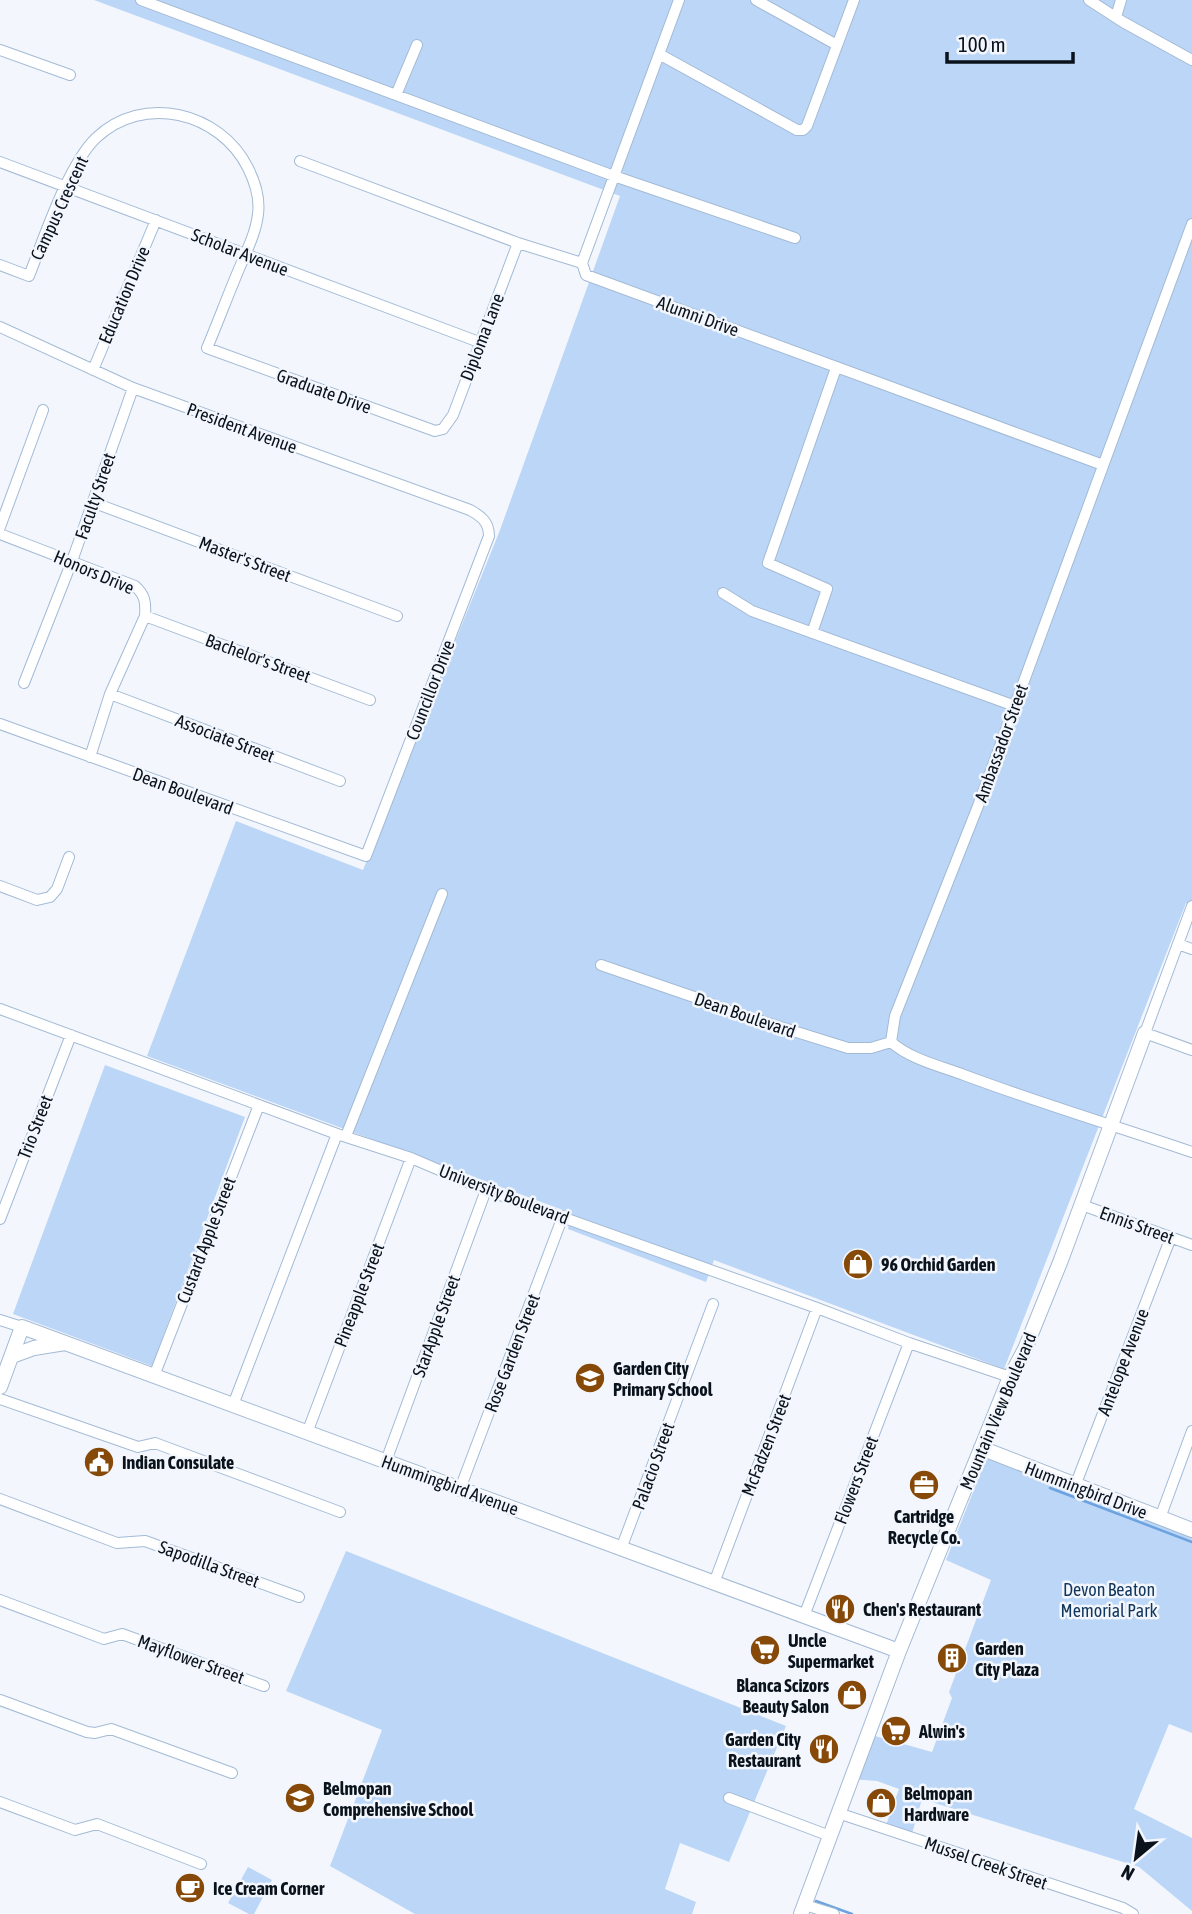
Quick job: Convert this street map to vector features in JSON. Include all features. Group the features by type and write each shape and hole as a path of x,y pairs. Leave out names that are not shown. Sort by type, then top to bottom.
{"street":[{"path":"141,0 614,176 794,238"},
{"path":"582,263 679,0"},
{"path":"756,0 837,45"},
{"path":"659,54 803,131 854,0"},
{"path":"1089,0 1192,60"},
{"path":"1116,17 1121,0"},
{"path":"397,95 417,46"},
{"path":"0,50 70,75"},
{"name":"Campus Crescent","path":"0,265 29,276 78,160 110,127 149,114 176,114 207,124 228,140 244,160 253,178 258,212 245,255 207,348"},
{"name":"Alumni Drive","path":"300,161 517,243 582,263 586,275 1103,466"},
{"name":"Scholar Avenue","path":"0,162 479,342"},
{"name":"Education Drive","path":"93,370 156,220"},
{"name":"Ambassador Street","path":"891,1042 895,1016 1015,706 1192,224"},
{"name":"Diploma Lane","path":"443,429 453,415 517,243"},
{"name":"President Avenue","path":"0,327 133,388 470,510 486,522"},
{"name":"Graduate Drive","path":"207,348 425,429 443,429"},
{"path":"812,633 827,589 768,563 836,368"},
{"name":"Faculty Street","path":"24,682 72,561 133,388"},
{"path":"0,527 43,410"},
{"name":"Master's Street","path":"92,502 397,616"},
{"name":"Councillor Drive","path":"366,856 489,536 486,522"},
{"name":"Honors Drive","path":"0,534 135,586 143,594 146,603 145,616 110,694 90,757"},
{"path":"723,593 752,611 1015,706"},
{"name":"Bachelor's Street","path":"145,616 370,700"},
{"name":"Associate Street","path":"110,694 340,781"},
{"name":"Dean Boulevard","path":"0,724 366,856"},
{"path":"0,886 37,900 50,897 57,889 69,858"},
{"path":"233,1405 341,1135 442,894"},
{"name":"Mountain View Boulevard","path":"803,1909 900,1651 1082,1205 1192,906"},
{"path":"1178,944 1192,949"},
{"name":"Dean Boulevard","path":"601,965 729,1011 848,1048 871,1048 891,1042"},
{"name":"University Boulevard","path":"0,1009 258,1105 411,1158 486,1190 1010,1377"},
{"path":"1145,1033 1192,1050"},
{"name":"Trio Street","path":"0,1219 71,1035"},
{"path":"891,1042 899,1049 992,1085 1192,1152"},
{"name":"Custard Apple Street","path":"154,1376 258,1105"},
{"name":"Pineapple Street","path":"307,1433 411,1158"},
{"name":"StarApple Street","path":"386,1461 486,1190"},
{"name":"Ennis Street","path":"1082,1205 1192,1245"},
{"name":"Rose Garden Street","path":"460,1489 563,1216"},
{"name":"Antelope Avenue","path":"1075,1486 1171,1237"},
{"name":"Palacio Street","path":"621,1549 713,1304"},
{"name":"McFadzen Street","path":"714,1583 817,1308"},
{"name":"Hummingbird Avenue","path":"0,1320 900,1651"},
{"path":"1,1379 22,1327"},
{"path":"12,1356 34,1348 65,1343"},
{"name":"Flowers Street","path":"804,1616 909,1343"},
{"path":"0,1399 138,1447 155,1443 340,1512"},
{"path":"1160,1518 1192,1431"},
{"name":"Hummingbird Drive","path":"981,1448 1192,1530"},
{"name":"Sapodilla Street","path":"0,1499 117,1543 145,1541 299,1597"},
{"name":"Mayflower Street","path":"0,1600 104,1639 122,1634 264,1686"},
{"path":"0,1700 87,1732 95,1733 111,1728 232,1773"},
{"path":"729,1798 830,1836"},
{"path":"0,1802 75,1830 97,1824 201,1864"},
{"name":"Mussel Creek Street","path":"838,1813 1122,1908 1133,1914"},
{"path":"803,1909 834,1914"}],"green space":[{"path":"94,0 1192,0 1192,905 1186,903 1004,1369 714,1260 706,1282 568,1229 571,1213 147,1056 236,821 363,870 500,530 620,196"},
{"path":"105,1065 245,1117 152,1366 13,1314"},
{"name":"Devon Beaton Memorial Park","path":"981,1448 1192,1530 1192,1733 1169,1724 1134,1809 1192,1838 1192,1911 1139,1867 922,1799 911,1837 885,1828 899,1789 877,1781 851,1779 868,1734 932,1752 952,1698 949,1692 991,1580 946,1560 983,1467"},
{"path":"346,1551 786,1726 729,1862 680,1843 665,1889 696,1902 692,1914 415,1914 330,1866 382,1730 286,1691"},
{"path":"248,1867 272,1880 254,1914 228,1903"}],"waterway":[{"path":"1050,1488 1192,1542"},
{"path":"816,1901 852,1914"}],"place":[{"name":"96 Orchid Garden","path":"858,1264"},
{"name":"Garden City Primary School","path":"590,1378"},
{"name":"Indian Consulate","path":"99,1462"},
{"name":"Cartridge Recycle Co.","path":"924,1485"},
{"name":"Chen's Restaurant","path":"840,1609"},
{"name":"Uncle Supermarket","path":"765,1650"},
{"name":"Garden City Plaza","path":"952,1658"},
{"name":"Blanca Scizors Beauty Salon","path":"852,1695"},
{"name":"Alwin's","path":"896,1731"},
{"name":"Garden City Restaurant","path":"824,1749"},
{"name":"Belmopan Comprehensive School","path":"300,1798"},
{"name":"Belmopan Hardware","path":"881,1803"},
{"name":"Ice Cream Corner","path":"190,1888"}]}
